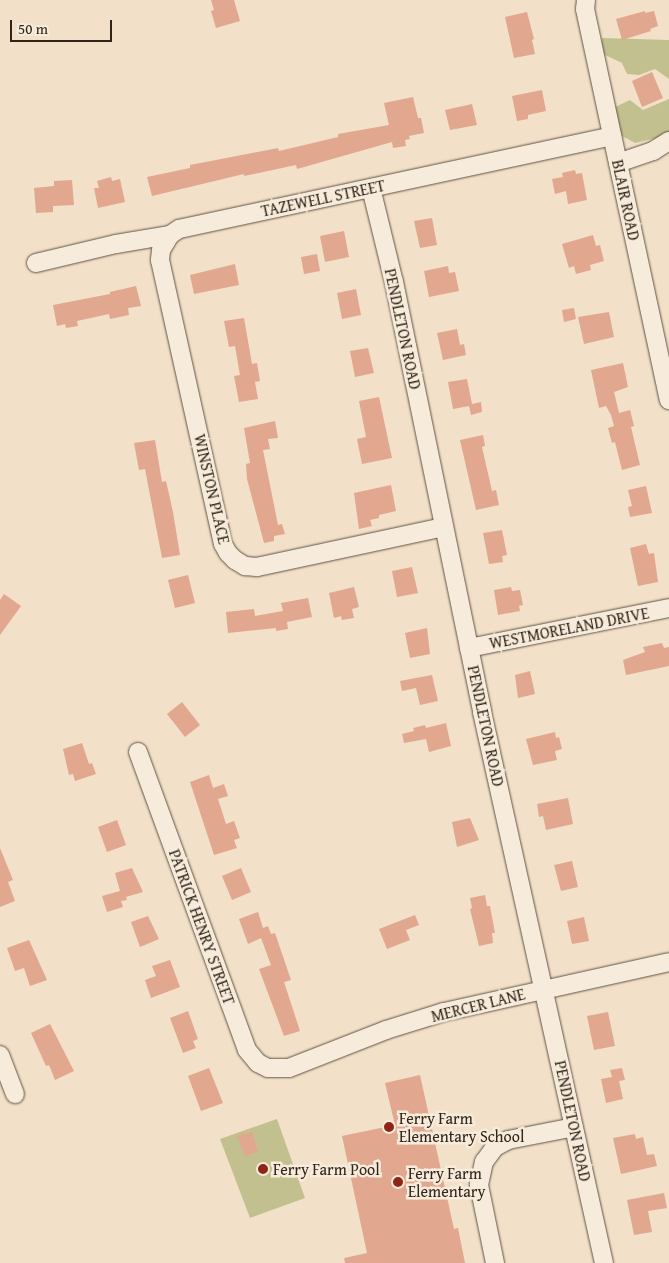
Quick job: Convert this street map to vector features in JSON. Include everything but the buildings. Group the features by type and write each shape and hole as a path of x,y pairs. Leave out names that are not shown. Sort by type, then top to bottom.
{"street":[{"name":"BLAIR ROAD","path":"586,0 585,9 667,381 669,400"},
{"name":"TAZEWELL STREET","path":"36,263 116,244 170,235 179,229 612,136"},
{"path":"618,163 653,150 669,141"},
{"name":"PENDLETON ROAD","path":"371,188 394,282 469,648 604,1263"},
{"name":"WINSTON PLACE","path":"170,235 161,250 160,260 223,544 234,560 245,566 258,567 444,526"},
{"name":"WESTMORELAND DRIVE","path":"469,648 669,608"},
{"name":"PATRICK HENRY STREET","path":"138,752 247,1050 258,1063 268,1068 278,1070 293,1066"},
{"name":"MERCER LANE","path":"293,1066 386,1030 444,1012 669,962"},
{"path":"0,1054 15,1094"},
{"path":"495,1263 479,1185 484,1162 496,1147 508,1140 574,1127"}],"shaded area":[{"path":"602,38 669,40 669,79 655,69 639,75 627,74 622,63 601,53"},
{"path":"669,99 669,135 635,143 613,131 613,108 630,100 643,110"},
{"name":"Ferry Farm Pool","path":"277,1119 305,1198 250,1218 220,1139"}],"place":[{"name":"Ferry Farm Elementary School","path":"389,1127"},
{"name":"Ferry Farm Pool","path":"263,1169"},
{"name":"Ferry Farm Elementary","path":"398,1182"}]}
